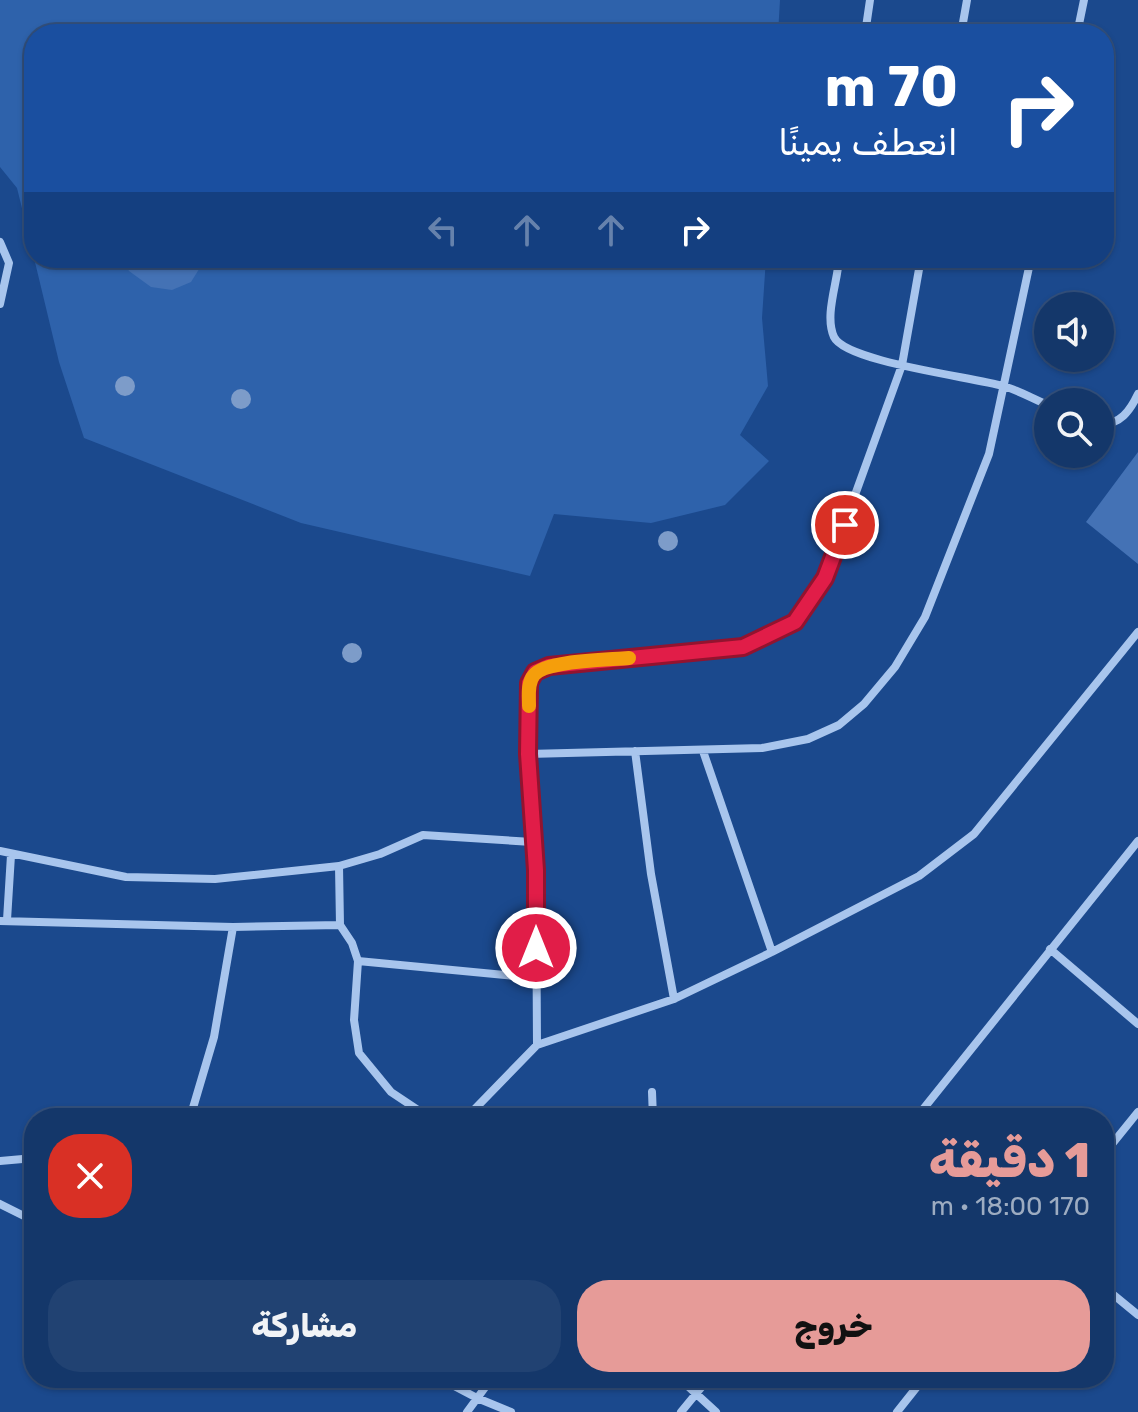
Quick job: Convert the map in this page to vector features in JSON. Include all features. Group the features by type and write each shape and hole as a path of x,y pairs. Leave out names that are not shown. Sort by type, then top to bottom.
{"street":[{"path":"866,24 870,0"},
{"path":"963,24 967,0"},
{"path":"1079,24 1084,0"},
{"path":"0,242 9,263 0,304"},
{"path":"838,268 831,320 833,335 840,345 902,365 1004,386 1034,399"},
{"path":"537,1045 536,870 528,754 529,683 535,672 549,666 743,647 795,622 825,578 902,365 919,268"},
{"path":"528,754 762,748 808,739 839,725 864,704 895,667 925,617 989,454 1029,268"},
{"path":"1114,423 1129,412 1138,394"},
{"path":"476,1108 537,1045 674,999 919,876 974,834 1138,632"},
{"path":"635,751 651,874 674,999"},
{"path":"703,751 772,952"},
{"path":"0,851 126,877 215,879 339,866 380,854 423,835 532,842"},
{"path":"924,1108 1138,841"},
{"path":"11,855 3,920 233,927 340,925"},
{"path":"339,866 340,925 352,943 358,961 354,1020 359,1053 391,1092 415,1108"},
{"path":"193,1108 214,1037 233,927"},
{"path":"1050,949 1138,1024"},
{"path":"358,961 535,978"},
{"path":"652,1092 653,1108"},
{"path":"1114,1142 1138,1112"},
{"path":"0,1161 24,1159"},
{"path":"0,1204 24,1216"},
{"path":"1114,1295 1138,1315"},
{"path":"458,1388 511,1412"},
{"path":"467,1412 484,1388"},
{"path":"690,1388 716,1412"},
{"path":"681,1412 701,1388"},
{"path":"897,1412 916,1388"}],"shaded area":[{"path":"0,0 780,0 779,24 24,24 24,216 17,188 0,167"},
{"path":"36,268 765,268 762,318 768,386 740,435 769,461 725,505 651,523 554,514 530,576 301,523 84,438 59,362"}],"building":[{"path":"127,268 200,268 191,282 172,290 151,287"},
{"path":"1138,452 1138,564 1086,522"}],"slow traffic":[{"path":"529,706 529,683 535,672 549,666 629,658"}],"route":[{"path":"536,948 536,870 528,754 529,683 535,672 549,666 743,647 795,622 825,578 845,525"}]}
